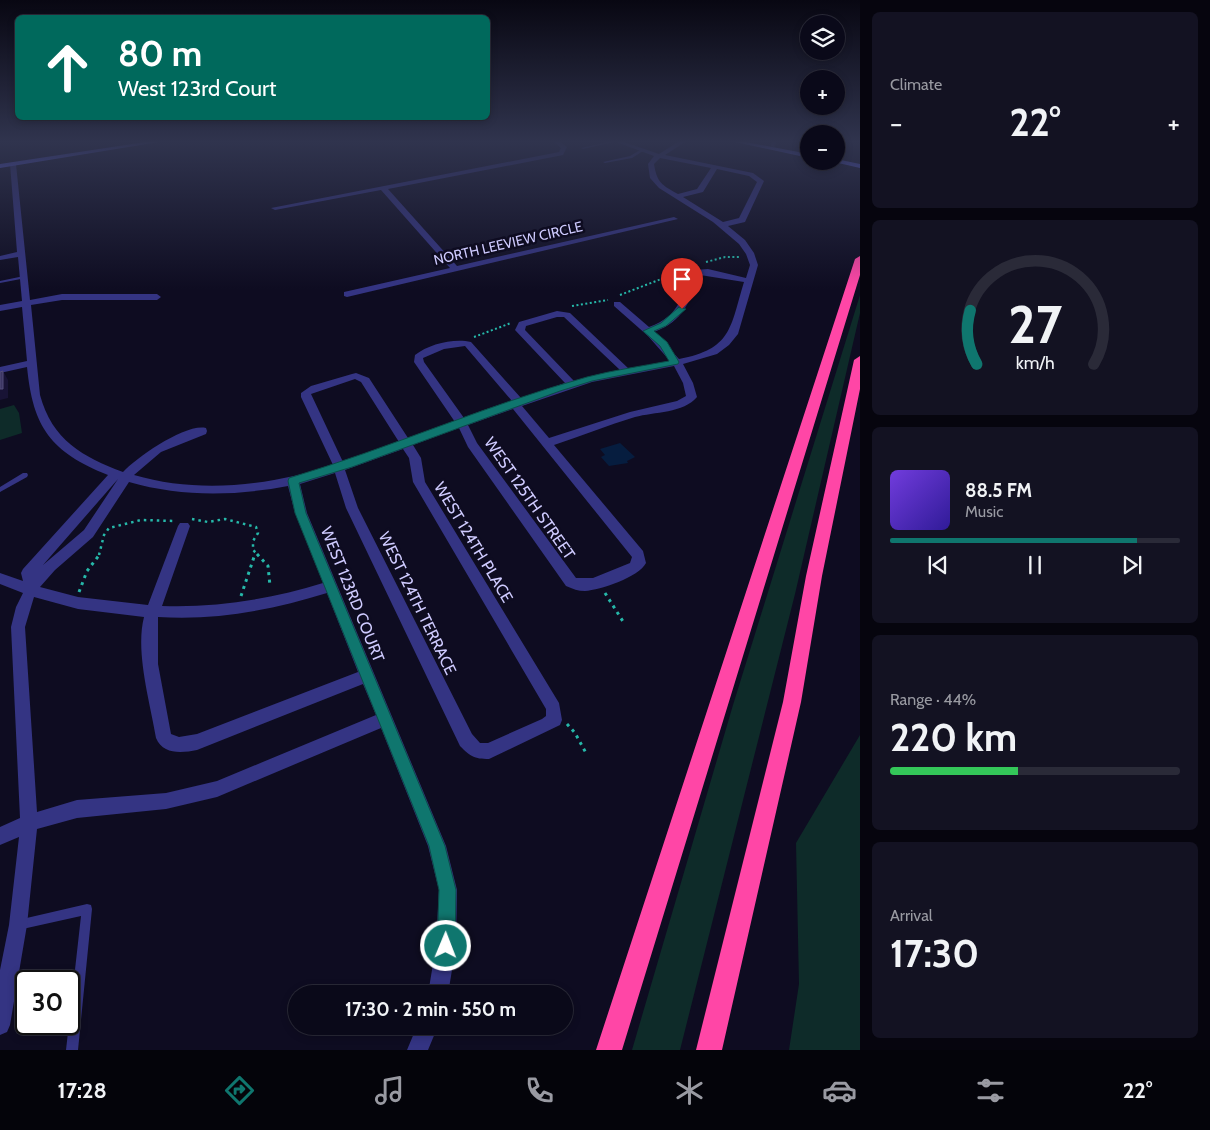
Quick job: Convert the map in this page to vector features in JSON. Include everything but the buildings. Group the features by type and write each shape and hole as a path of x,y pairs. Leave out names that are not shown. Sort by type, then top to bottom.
{"highway":[{"path":"609,1050 860,258"},
{"path":"709,1050 792,702 814,576 860,360"}],"street":[{"path":"16,191 37,406 50,431 76,455 120,477 146,483 204,490 240,488 293,481 339,467 572,385 714,352 726,343 738,322 754,265 753,257 740,239 669,191"},
{"path":"275,208 367,191"},
{"path":"386,191 455,269"},
{"path":"676,197 697,191"},
{"path":"721,226 742,220 756,191"},
{"name":"NORTH LEEVIEW CIRCLE","path":"347,294 674,219"},
{"path":"0,258 22,254"},
{"path":"648,331 664,325 682,309 697,272 708,272 750,281"},
{"path":"0,308 62,297 157,297"},
{"path":"469,340 547,443 634,414 688,402 692,397 687,378 664,344 616,300"},
{"path":"572,385 523,332 520,328 522,324 556,314 567,315 626,371"},
{"name":"WEST 125TH STREET","path":"469,340 423,353 417,359 462,423 472,444 575,585 586,587 629,570 639,563 640,559 635,550 547,443"},
{"path":"0,370 32,363"},
{"name":"WEST 124TH PLACE","path":"311,390 356,376 363,378 415,458 419,482 551,699 559,719"},
{"name":"WEST 124TH TERRACE","path":"311,390 306,393 306,397 339,467 352,508 471,747 476,751 490,751 559,719"},
{"path":"31,590 28,573 120,477 159,449 176,440 202,431"},
{"path":"0,1025 18,925 29,823 18,627 21,610 31,590 58,558 90,532 109,505 120,477"},
{"name":"WEST 123RD COURT","path":"293,481 301,513 437,846 448,890 446,946 440,985"},
{"path":"109,505 125,491 146,483"},
{"path":"184,526 154,610 149,632 149,653 164,738 170,744 181,745 197,742 368,675"},
{"path":"0,578 31,590 82,603 154,610 207,610 248,606 301,597 331,586"},
{"path":"0,836 29,823 77,809 166,802 209,791 385,720"},
{"path":"417,1050 424,1035"}],"lane":[{"path":"0,282 24,277"},
{"path":"0,490 26,475"},
{"path":"18,925 87,909 72,1050"}],"path":[{"path":"703,264 725,257 741,257"},
{"path":"568,307 616,300 688,268"},
{"path":"469,340 514,322"},
{"path":"240,600 243,584 254,563 255,554"},
{"path":"602,588 624,623"},
{"path":"559,719 575,733 586,753"}],"green space":[{"path":"860,295 860,313 795,594 680,1050 632,1050 733,705"},
{"path":"14,405 19,413 22,433 0,440 0,409"},
{"path":"860,735 860,1050 789,1050 799,984 796,843"}],"water":[{"path":"620,443 635,457 627,461 628,463 609,466 601,457 605,455 600,449"}],"route":[{"path":"446,946 448,890 437,846 301,513 293,481 348,464 556,389 616,373 675,362 664,344 648,331 664,325 682,309"}]}
